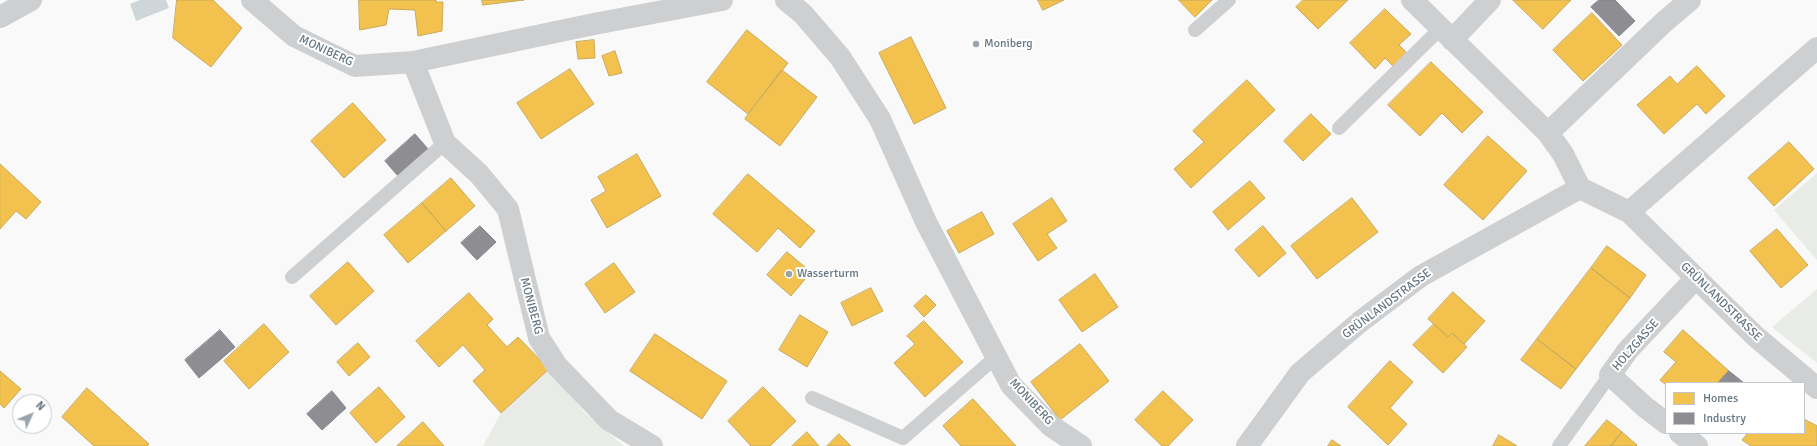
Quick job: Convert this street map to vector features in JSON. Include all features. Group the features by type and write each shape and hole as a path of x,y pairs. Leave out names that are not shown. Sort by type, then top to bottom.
{"street":[{"path":"0,17 31,0"},
{"name":"MONIBERG","path":"252,0 294,36 355,66 413,62 594,24 722,0"},
{"name":"MONIBERG","path":"786,0 803,14 840,57 880,119 926,222 1011,385 1051,426 1081,446"},
{"path":"1412,0 1548,133 1563,154 1580,188"},
{"path":"1446,34 1490,0"},
{"path":"1548,133 1664,22 1690,0"},
{"path":"1629,212 1817,48"},
{"name":"MONIBERG","path":"413,62 445,143 479,174 508,209 539,338 557,366 609,420 652,446"},
{"name":"GRÜNLANDSTRASSE","path":"1247,446 1300,373 1367,317 1421,276 1580,188 1629,212 1755,336 1817,388"},
{"name":"HOLZGASSE","path":"1665,422 1645,407 1610,375 1628,350 1696,278"},
{"path":"1681,434 1697,446"}],"lane":[{"path":"1196,30 1229,0"},
{"path":"1339,128 1446,34"},
{"path":"292,277 445,143"},
{"path":"812,398 903,442 996,357"},
{"path":"1559,446 1610,375"}],"shaded area":[{"path":"140,0 166,0 169,8 136,21 130,4"},
{"path":"1817,173 1817,260 1774,210"},
{"path":"1817,289 1817,363 1772,327"},
{"path":"549,369 586,414 624,446 483,446 501,413"}],"building: Homes":[{"path":"177,0 213,0 242,28 211,67 173,38"},
{"path":"359,0 436,0 436,2 443,2 442,31 418,36 415,10 389,9 386,25 360,30"},
{"path":"482,0 524,0 483,5"},
{"path":"1038,0 1064,0 1043,10"},
{"path":"1179,0 1212,0 1195,17"},
{"path":"1303,0 1348,0 1318,29 1296,7"},
{"path":"1513,0 1571,0 1543,29"},
{"path":"1385,9 1411,34 1399,45 1408,54 1394,67 1385,58 1375,69 1350,43"},
{"path":"1592,13 1622,45 1583,81 1553,50"},
{"path":"747,30 788,63 748,114 707,82"},
{"path":"911,37 946,108 914,124 879,53"},
{"path":"594,40 595,58 578,59 576,42"},
{"path":"615,51 622,73 609,76 602,56"},
{"path":"1431,62 1483,112 1462,133 1442,113 1420,136 1388,105"},
{"path":"1697,66 1725,96 1706,114 1697,104 1664,134 1637,105 1670,76 1677,84"},
{"path":"570,69 594,104 541,139 517,103"},
{"path":"782,70 817,97 780,146 745,119"},
{"path":"1247,80 1275,110 1191,188 1174,169 1204,142 1193,131"},
{"path":"353,103 386,140 344,178 311,141"},
{"path":"1311,114 1331,134 1303,161 1284,141"},
{"path":"1488,136 1527,171 1483,220 1444,185"},
{"path":"1789,142 1814,169 1774,206 1748,178"},
{"path":"637,154 661,196 607,228 591,200 606,191 598,177"},
{"path":"0,164 41,202 26,219 16,211 0,229"},
{"path":"748,174 815,231 800,248 778,228 757,252 713,214"},
{"path":"451,178 475,206 446,231 422,203"},
{"path":"1250,181 1265,198 1228,230 1213,212"},
{"path":"1052,198 1067,221 1047,234 1057,248 1038,261 1013,224"},
{"path":"1352,198 1378,232 1317,279 1291,246"},
{"path":"422,203 446,231 408,263 384,235"},
{"path":"982,212 994,234 959,253 947,231"},
{"path":"1263,226 1286,253 1259,277 1235,250"},
{"path":"1777,229 1808,265 1781,288 1750,251"},
{"path":"1607,246 1646,275 1630,298 1591,268"},
{"name":"Wasserturm","path":"787,252 811,272 791,296 767,275"},
{"path":"348,262 374,291 336,325 310,296"},
{"path":"614,263 635,292 605,313 585,284"},
{"path":"1591,268 1630,298 1576,369 1537,339"},
{"path":"1095,274 1118,307 1082,332 1059,300"},
{"path":"871,288 883,311 852,326 841,303"},
{"path":"1453,292 1485,321 1464,344 1452,333 1448,337 1428,319"},
{"path":"469,293 493,319 487,325 507,347 518,337 549,369 501,413 473,381 485,370 463,345 439,367 416,341"},
{"path":"926,295 936,305 924,317 914,306"},
{"path":"800,315 828,332 807,367 779,350"},
{"path":"924,321 963,362 925,397 894,363 915,344 907,336"},
{"path":"264,324 289,352 249,389 224,361"},
{"path":"1434,324 1448,337 1452,333 1467,347 1443,373 1413,345"},
{"path":"1683,330 1729,371 1719,382 1665,382 1665,384 1660,380 1676,362 1664,352"},
{"path":"655,334 727,381 702,419 630,371"},
{"path":"1537,339 1576,369 1561,389 1521,360"},
{"path":"358,343 370,357 349,376 337,362"},
{"path":"1080,344 1109,381 1060,420 1031,382"},
{"path":"1390,361 1413,382 1390,408 1407,424 1388,445 1348,407"},
{"path":"0,371 21,389 17,394 12,394 12,399 4,408 0,404"},
{"path":"379,387 405,417 376,443 350,413"},
{"path":"763,387 796,421 770,446 751,446 728,421"},
{"path":"87,388 149,444 147,446 94,446 62,417"},
{"path":"1163,391 1193,420 1168,446 1162,446 1135,420"},
{"path":"973,399 1016,446 961,446 943,426"},
{"path":"1607,420 1622,432 1611,446 1585,446"},
{"path":"1805,420 1817,426 1817,446 1751,446 1742,440 1747,434 1805,434"},
{"path":"423,422 444,446 397,446"},
{"path":"807,432 819,446 792,446"},
{"path":"1622,432 1637,445 1611,446"},
{"path":"839,434 851,446 827,446"},
{"path":"1499,435 1517,446 1493,446"},
{"path":"1332,440 1341,446 1328,446"}],"building: Industry":[{"path":"1599,0 1615,0 1635,21 1619,36 1591,7"},
{"path":"415,134 428,149 398,176 385,161"},
{"path":"480,226 496,242 477,260 461,243"},
{"path":"220,330 235,347 199,378 185,360"},
{"path":"1729,371 1743,382 1719,382"},
{"path":"332,391 346,408 322,430 307,414"}],"place":[{"name":"Moniberg","path":"976,44"},
{"name":"Wasserturm","path":"789,274"}]}
